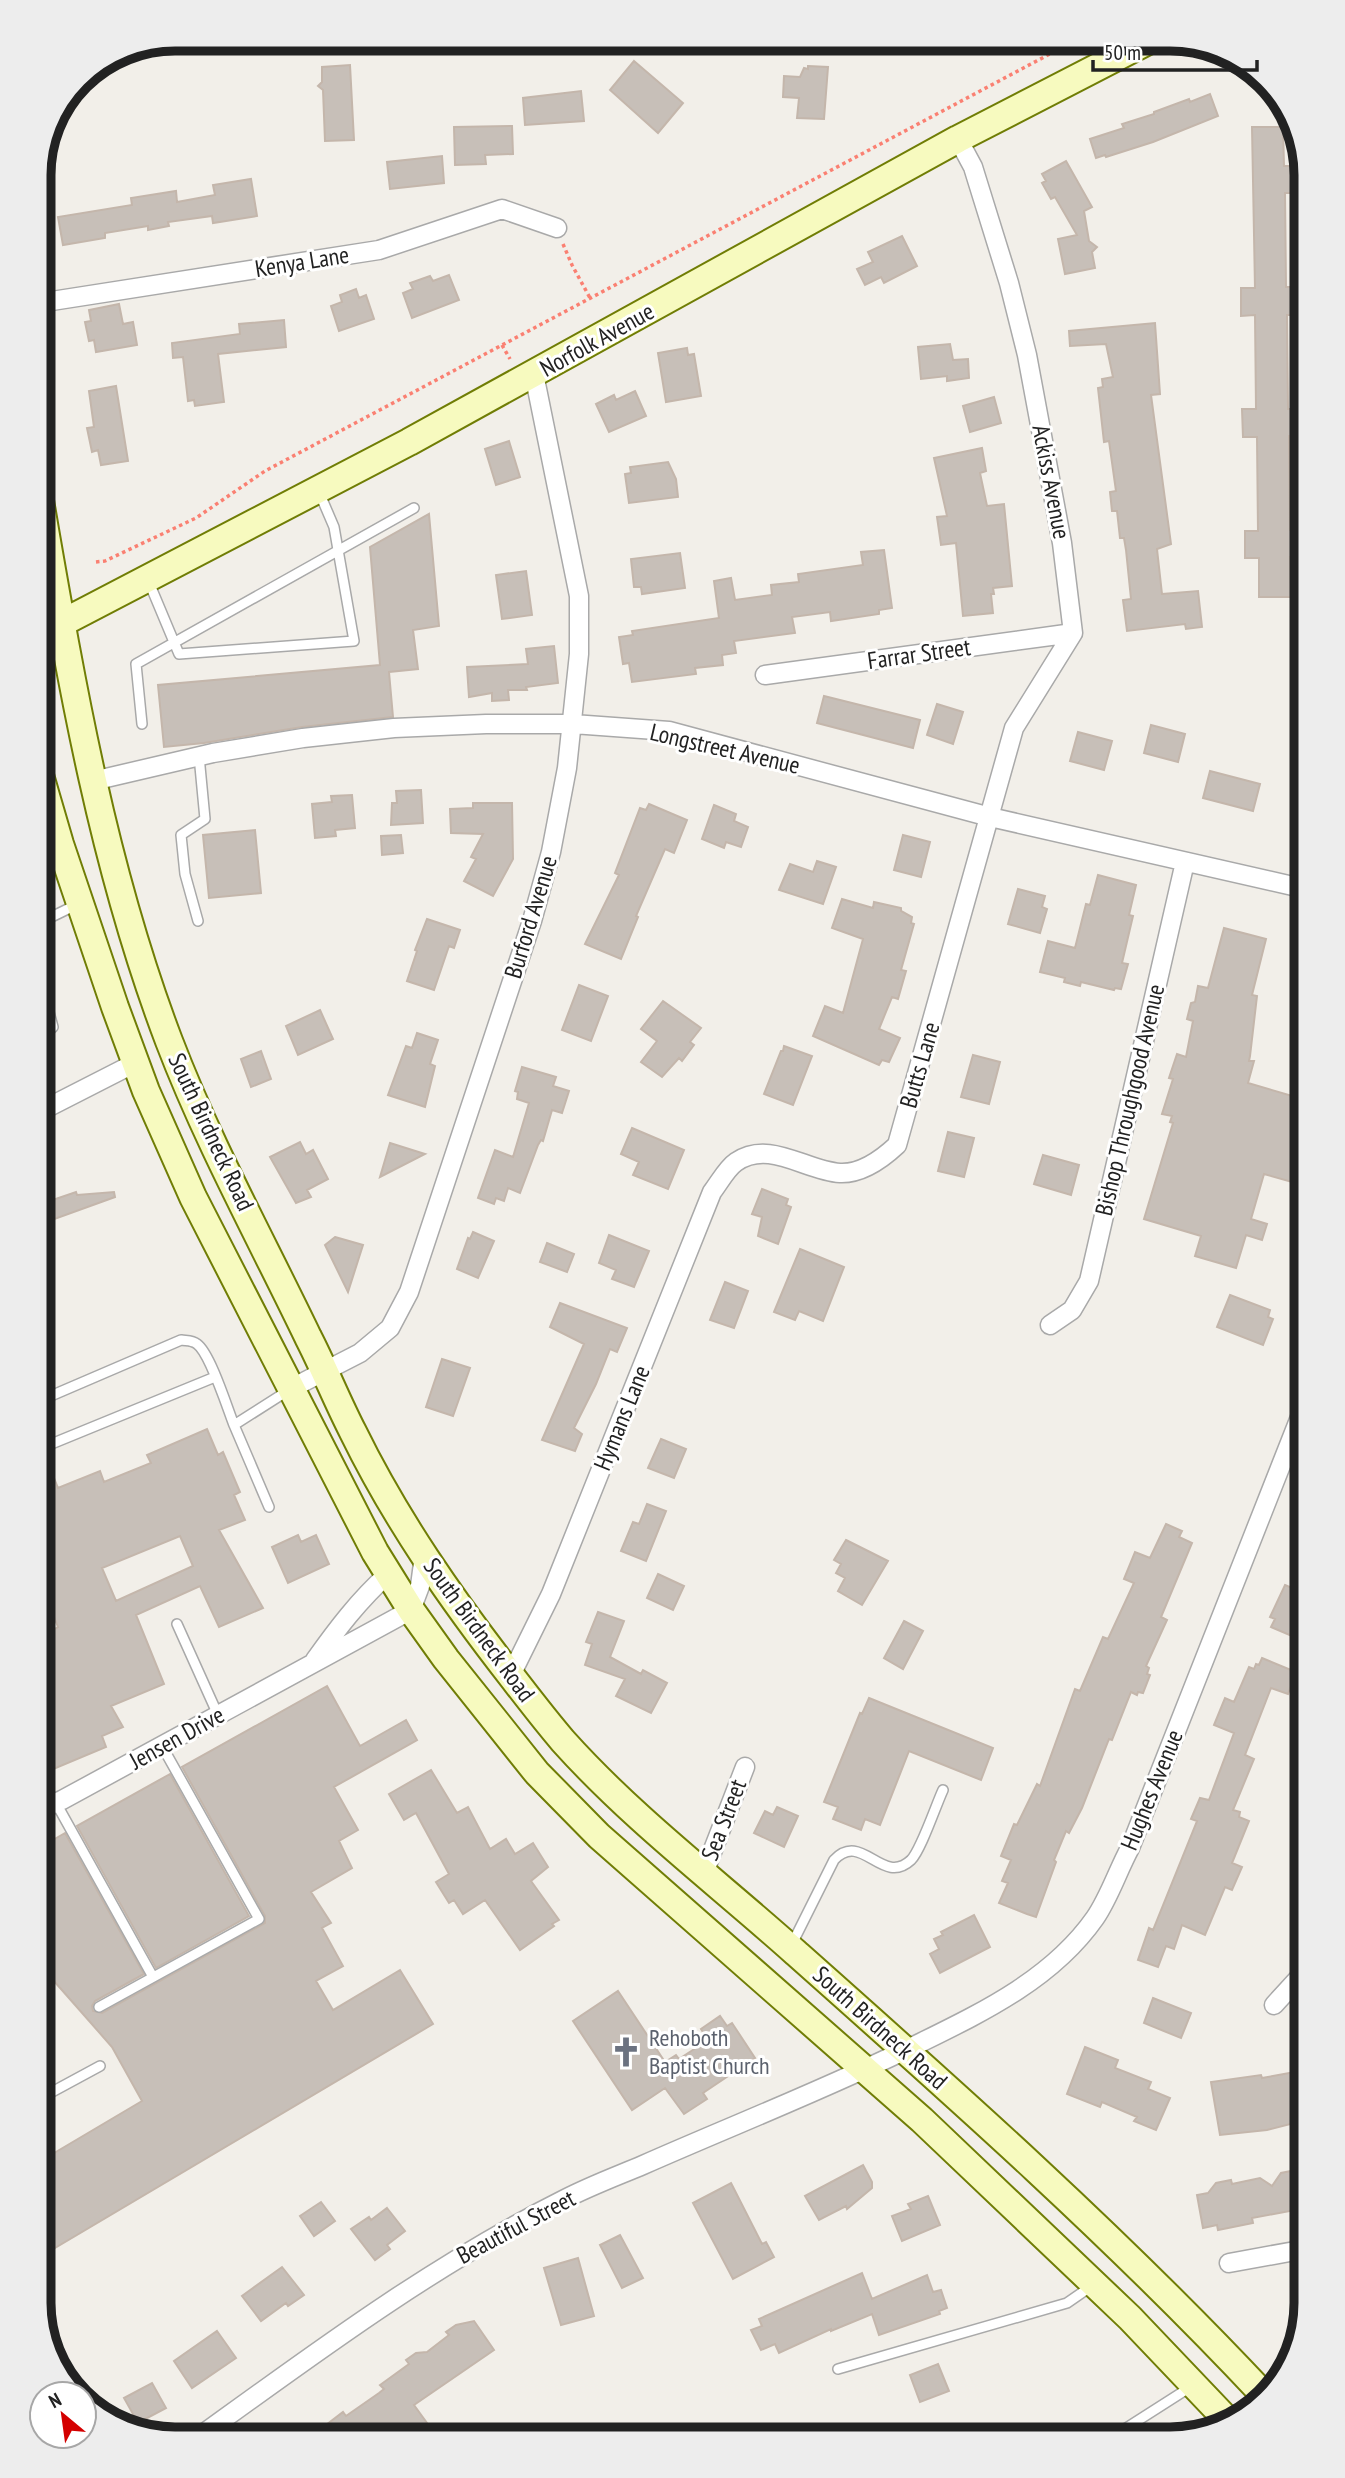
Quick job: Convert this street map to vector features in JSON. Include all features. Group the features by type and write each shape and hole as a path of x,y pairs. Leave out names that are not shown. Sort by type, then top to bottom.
{"main road":[{"name":"Norfolk Avenue","path":"51,629 318,490 523,369 1129,51"},
{"name":"South Birdneck Road","path":"51,637 93,781 116,881 168,1040 212,1142 354,1433 424,1556 481,1638 541,1716 585,1764 645,1823 906,2050 1079,2210 1259,2390"},
{"name":"South Birdneck Road","path":"51,811 79,903 135,1063 193,1198 290,1389 388,1574 411,1610 489,1716 537,1773 599,1836 866,2069 1094,2284 1223,2415"}],"street":[{"name":"Ackiss Avenue","path":"958,139 976,179 1009,283 1027,355 1062,543 1073,633"},
{"name":"Kenya Lane","path":"51,301 379,250 502,209 557,228"},
{"name":"Burford Avenue","path":"290,1389 360,1353 390,1328 409,1292 531,921 551,852 568,768 573,724 579,654 579,596 523,369"},
{"name":"Farrar Street","path":"765,675 1073,633"},
{"path":"990,817 1014,727 1073,633"},
{"name":"Longstreet Avenue","path":"93,781 199,756 303,738 394,728 573,724 669,731 990,817 1294,886"},
{"name":"Butts Lane","path":"735,1162 762,1152 840,1173 873,1164 897,1145 990,817"},
{"name":"Bishop Throughgood Avenue","path":"1050,1325 1072,1310 1088,1281 1185,862"},
{"path":"51,1106 135,1063"},
{"name":"Hymans Lane","path":"510,1675 551,1594 712,1192 735,1162"},
{"name":"Hughes Avenue","path":"866,2069 1009,1996 1043,1972 1095,1917 1130,1848 1294,1435"},
{"path":"411,1610 420,1586 424,1556"},
{"name":"Jensen Drive","path":"313,1663 341,1623 388,1574"},
{"name":"Jensen Drive","path":"51,1805 411,1610"},
{"name":"Sea Street","path":"704,1873 745,1767"},
{"path":"1274,2006 1294,1984"},
{"name":"Beautiful Street","path":"213,2427 325,2346 451,2262 566,2198 866,2069"},
{"path":"1229,2263 1294,2251"}],"lane":[{"path":"148,579 179,654 354,641 340,550 334,527 318,490"},
{"path":"142,724 136,664 414,508"},
{"path":"198,921 185,874 181,835 205,819 199,756"},
{"path":"51,917 79,903"},
{"path":"51,1396 181,1340 198,1344 207,1358 269,1507"},
{"path":"51,1444 215,1377"},
{"path":"234,1425 290,1389"},
{"path":"177,1624 218,1715"},
{"path":"99,2007 259,1919 162,1746"},
{"path":"790,1948 834,1860 842,1852 852,1849 891,1868 902,1867 914,1858 943,1790"},
{"path":"56,1803 153,1977"},
{"path":"51,2092 100,2066"},
{"path":"838,2369 1067,2302 1094,2284"},
{"path":"1129,2427 1194,2385"}],"path":[{"path":"96,562 105,561 197,518 265,471 1055,51"},
{"path":"557,228 572,265 590,298"},
{"path":"502,345 523,369"}],"building":[{"path":"634,61 683,103 658,133 610,90"},
{"path":"350,65 354,140 325,141 323,90 318,86 322,82 322,67"},
{"path":"808,66 828,67 824,119 797,118 799,98 783,97 784,76 800,77"},
{"path":"581,91 584,121 525,125 523,98"},
{"path":"1210,94 1218,116 1153,142 1096,158 1090,139 1124,128 1122,124 1154,112"},
{"path":"512,126 513,154 485,155 486,164 455,165 454,127"},
{"path":"1252,127 1283,127 1284,166 1293,166 1294,175 1294,193 1285,193 1286,287 1294,287 1294,315 1287,315 1288,409 1294,409 1294,436 1289,436 1290,530 1294,530 1294,557 1290,557 1291,597 1259,597 1259,558 1245,558 1245,531 1258,531 1257,437 1243,437 1242,409 1256,409 1255,315 1241,316 1241,288 1255,288"},
{"path":"442,156 444,183 390,189 387,162"},
{"path":"1066,161 1092,207 1084,211 1089,241 1097,247 1092,252 1095,268 1065,274 1058,239 1077,235 1055,197 1051,199 1042,183 1046,181 1042,174"},
{"path":"251,179 257,216 213,223 212,216 168,222 169,226 148,230 148,226 105,233 105,238 63,245 58,217 132,205 131,198 176,191 177,202 215,195 213,185"},
{"path":"902,236 917,266 884,283 881,277 865,285 857,269 873,262 868,252"},
{"path":"449,275 459,300 412,318 403,293 413,289 410,283 430,276 433,281"},
{"path":"356,289 359,298 366,295 374,319 339,331 331,306 342,302 340,295"},
{"path":"119,304 123,324 133,322 137,345 96,352 94,340 89,341 85,322 91,321 89,310"},
{"path":"284,320 286,347 218,354 224,402 195,406 194,400 188,401 183,357 173,358 172,343 240,334 239,324"},
{"path":"1155,323 1160,394 1151,395 1171,544 1157,549 1162,594 1198,591 1202,627 1186,629 1185,624 1127,631 1123,600 1131,599 1126,550 1124,538 1120,538 1117,511 1112,511 1110,492 1116,491 1109,441 1104,442 1098,388 1103,387 1102,379 1113,377 1106,344 1070,346 1069,331"},
{"path":"950,344 953,360 968,359 969,378 947,381 947,376 921,379 918,347"},
{"path":"687,348 688,355 694,354 701,396 666,402 658,353"},
{"path":"116,386 128,461 101,465 98,450 92,452 87,428 94,427 89,391"},
{"path":"635,391 646,416 609,432 596,404 614,395 616,400"},
{"path":"994,397 1001,423 970,432 963,406"},
{"path":"509,441 520,477 496,485 485,449"},
{"path":"982,448 986,471 980,473 987,506 1004,504 1012,586 993,588 993,613 963,616 956,543 941,545 937,517 947,516 934,458"},
{"path":"668,462 676,479 678,497 629,503 625,474 631,473 630,467"},
{"path":"429,514 439,626 413,630 418,669 389,672 393,717 164,747 158,685 380,665 370,547"},
{"path":"884,550 892,608 879,610 879,614 831,621 830,612 792,617 795,633 734,641 736,653 722,655 723,665 695,668 696,674 632,682 629,663 623,664 619,637 633,635 632,631 719,618 714,581 731,578 735,600 772,595 771,585 799,582 798,574 863,565 861,552"},
{"path":"680,553 685,588 642,594 641,587 634,587 631,559"},
{"path":"526,571 532,615 502,619 496,575"},
{"path":"554,646 558,683 526,687 527,690 508,690 509,700 492,701 492,693 469,697 467,667 528,664 526,649"},
{"path":"824,696 920,720 913,748 817,723"},
{"path":"937,704 963,712 953,744 927,735"},
{"path":"1151,725 1185,734 1178,762 1144,753"},
{"path":"1078,732 1112,741 1104,770 1070,761"},
{"path":"1210,771 1260,784 1253,811 1203,798"},
{"path":"421,790 423,823 391,825 392,803 397,803 396,791"},
{"path":"352,795 355,828 335,830 336,836 315,838 312,804 332,802 331,796"},
{"path":"473,803 512,803 513,859 493,896 464,881 476,859 471,857 483,834 451,833 450,809 473,808"},
{"path":"649,804 687,820 674,853 665,849 621,959 585,944 619,875 615,873 640,808 646,810"},
{"path":"714,805 736,814 734,821 748,827 741,847 726,842 724,848 702,839"},
{"path":"255,830 261,893 209,898 203,835"},
{"path":"401,835 403,853 382,855 381,836"},
{"path":"903,835 930,842 921,877 894,870"},
{"path":"817,861 836,867 823,904 779,890 790,864 813,872"},
{"path":"1098,875 1136,885 1129,915 1133,916 1122,963 1128,964 1121,989 1114,990 1081,982 1080,986 1064,982 1065,978 1040,972 1048,941 1075,948 1086,904 1090,905"},
{"path":"1018,889 1045,896 1042,907 1047,909 1040,933 1008,924"},
{"path":"842,899 873,908 874,902 901,908 901,911 912,917 911,923 914,924 901,970 906,971 898,999 892,997 879,1029 900,1038 889,1062 882,1060 879,1065 813,1036 825,1006 843,1013 863,939 832,928"},
{"path":"427,919 460,930 454,948 449,946 434,990 407,981"},
{"path":"1224,928 1266,939 1252,995 1257,996 1249,1061 1254,1061 1248,1083 1294,1096 1294,1183 1264,1174 1251,1219 1267,1224 1262,1240 1246,1235 1236,1268 1195,1256 1201,1236 1144,1219 1173,1123 1170,1122 1172,1116 1162,1114 1173,1079 1169,1078 1177,1054 1186,1057 1193,1021 1187,1019 1191,1003 1195,1002 1198,986 1208,988"},
{"path":"579,985 608,996 591,1041 562,1030"},
{"path":"663,1001 701,1028 690,1042 694,1045 682,1061 679,1058 662,1077 641,1062 657,1041 641,1029"},
{"path":"320,1010 333,1039 298,1055 286,1026"},
{"path":"417,1033 438,1040 430,1064 435,1066 425,1107 388,1095 406,1046 412,1048"},
{"path":"784,1046 812,1056 793,1105 764,1094"},
{"path":"261,1051 271,1079 251,1087 241,1059"},
{"path":"973,1055 1000,1062 989,1104 961,1097"},
{"path":"522,1067 556,1077 553,1086 569,1091 562,1113 552,1110 543,1141 538,1145 520,1193 508,1188 504,1201 496,1198 494,1204 478,1198 495,1150 513,1157 529,1103 517,1099 518,1092 515,1091"},
{"path":"632,1128 684,1150 668,1189 633,1175 639,1162 621,1154"},
{"path":"948,1132 974,1138 964,1177 938,1171"},
{"path":"300,1142 306,1154 313,1150 328,1179 307,1190 311,1197 296,1203 270,1157"},
{"path":"390,1143 425,1154 380,1177"},
{"path":"1043,1155 1079,1165 1071,1195 1034,1184"},
{"path":"762,1189 788,1199 786,1205 791,1207 778,1244 758,1236 762,1217 752,1214"},
{"path":"76,1192 77,1195 114,1192 115,1197 51,1220 51,1201"},
{"path":"473,1232 494,1241 478,1278 457,1269 468,1238 470,1239"},
{"path":"609,1235 649,1251 634,1287 612,1279 616,1270 599,1263"},
{"path":"335,1237 363,1245 348,1292 325,1245"},
{"path":"547,1243 574,1254 567,1272 540,1262"},
{"path":"800,1249 844,1267 823,1321 799,1311 795,1320 774,1312"},
{"path":"725,1282 748,1291 734,1328 710,1320"},
{"path":"1230,1295 1270,1310 1268,1317 1273,1319 1263,1345 1217,1327"},
{"path":"560,1303 627,1328 617,1352 610,1349 574,1428 582,1434 575,1451 542,1440 584,1344 550,1327"},
{"path":"442,1359 470,1368 453,1416 426,1407"},
{"path":"207,1429 218,1455 223,1452 240,1492 234,1495 245,1520 219,1530 263,1608 219,1627 200,1586 136,1615 164,1684 111,1706 123,1727 102,1736 106,1747 51,1770 51,1631 58,1627 51,1610 51,1479 54,1478 58,1488 100,1471 104,1482 151,1463 147,1455","holes":["180,1536 193,1566 116,1601 102,1568"]},
{"path":"661,1439 686,1449 674,1478 648,1468"},
{"path":"647,1504 666,1511 646,1561 621,1551 633,1522 639,1524"},
{"path":"1166,1524 1182,1531 1179,1537 1192,1543 1161,1617 1167,1620 1146,1666 1149,1668 1147,1674 1150,1675 1143,1693 1138,1692 1137,1695 1131,1692 1082,1808 1069,1833 1066,1831 1036,1917 999,1903 1008,1883 1002,1881 1011,1860 1001,1856 1014,1824 1017,1825 1037,1784 1040,1786 1075,1689 1080,1691 1103,1637 1108,1639 1134,1583 1124,1579 1135,1552 1150,1558"},
{"path":"298,1535 301,1542 316,1535 329,1564 288,1583 272,1547"},
{"path":"846,1540 888,1561 862,1605 838,1591 845,1578 836,1573 841,1564 834,1560"},
{"path":"658,1574 684,1586 673,1610 647,1598"},
{"path":"1285,1585 1294,1589 1294,1637 1271,1627 1275,1619 1270,1617"},
{"path":"598,1612 624,1621 610,1657 641,1674 643,1670 667,1683 651,1713 616,1696 625,1679 585,1665 592,1644 586,1642"},
{"path":"904,1621 923,1631 903,1669 884,1658"},
{"path":"1262,1658 1294,1671 1294,1678 1288,1694 1271,1688 1245,1755 1254,1759 1233,1810 1240,1812 1239,1817 1249,1821 1232,1863 1242,1867 1232,1890 1225,1887 1205,1935 1182,1925 1174,1949 1166,1946 1158,1967 1138,1960 1149,1928 1153,1930 1197,1821 1191,1819 1200,1798 1209,1800 1234,1733 1214,1725 1225,1698 1234,1702 1249,1667 1254,1669 1256,1664 1259,1665"},
{"path":"327,1686 360,1746 406,1720 417,1740 334,1787 358,1830 339,1841 352,1868 311,1892 331,1923 322,1928 343,1966 316,1981 333,2010 400,1970 433,2024 51,2250 51,2155 142,2101 112,2047 51,1978 51,1841 65,1833 144,1974 95,2001 93,2011 102,2013 265,1923 265,1916 182,1767"},
{"path":"869,1698 993,1748 981,1780 909,1751 880,1825 865,1819 861,1830 833,1819 838,1807 824,1802 860,1713 862,1714"},
{"path":"431,1770 457,1813 468,1807 490,1849 506,1839 515,1854 533,1843 548,1867 531,1881 559,1920 520,1950 485,1900 463,1914 454,1900 449,1903 436,1882 449,1874 416,1813 404,1820 389,1794"},
{"path":"170,1774 249,1916 156,1968 77,1826"},
{"path":"777,1807 798,1816 784,1847 754,1833 765,1811 773,1815"},
{"path":"974,1915 990,1947 940,1973 930,1954 939,1949 934,1939 943,1935 941,1932"},
{"name":"Rehoboth Baptist Church","path":"618,1991 665,2062 676,2055 679,2059 708,2040 701,2029 720,2016 727,2026 732,2023 755,2058 703,2093 707,2099 684,2114 665,2088 632,2110 573,2021"},
{"path":"1153,1998 1191,2013 1181,2038 1144,2023"},
{"path":"1085,2047 1118,2060 1115,2068 1151,2082 1148,2089 1170,2098 1156,2130 1134,2121 1137,2117 1102,2102 1100,2107 1067,2094"},
{"path":"1294,2072 1294,2123 1267,2130 1220,2135 1211,2082 1261,2075 1262,2078"},
{"path":"863,2165 872,2182 872,2188 847,2209 846,2206 819,2220 805,2196"},
{"path":"1294,2170 1294,2210 1252,2218 1253,2223 1218,2230 1217,2225 1203,2228 1197,2195 1208,2193 1216,2183 1231,2180 1232,2184 1260,2178 1272,2186 1281,2173"},
{"path":"731,2183 762,2244 766,2242 774,2257 733,2279 693,2203"},
{"path":"928,2196 940,2225 902,2241 892,2216 911,2209 908,2204"},
{"path":"321,2202 335,2221 314,2236 300,2216"},
{"path":"387,2208 405,2231 387,2245 390,2249 375,2260 351,2229 369,2217 371,2220"},
{"path":"620,2235 643,2278 622,2288 600,2245"},
{"path":"578,2258 594,2316 561,2325 544,2268"},
{"path":"282,2267 304,2295 288,2306 286,2303 261,2321 242,2296"},
{"path":"862,2273 872,2299 927,2275 933,2292 941,2290 947,2308 939,2311 940,2314 879,2335 872,2314 779,2353 775,2344 761,2350 751,2330 762,2326 759,2319"},
{"path":"474,2321 494,2350 414,2405 427,2423 421,2427 327,2427 326,2425 343,2412 346,2416 384,2389 380,2385 409,2364 406,2360 416,2353 427,2352 449,2335 446,2332 456,2325"},
{"path":"217,2331 236,2358 192,2388 174,2361"},
{"path":"938,2364 949,2391 920,2402 910,2375"},
{"path":"152,2383 166,2408 140,2422 124,2398"}],"place":[{"name":"Rehoboth Baptist Church","path":"626,2052"}]}
